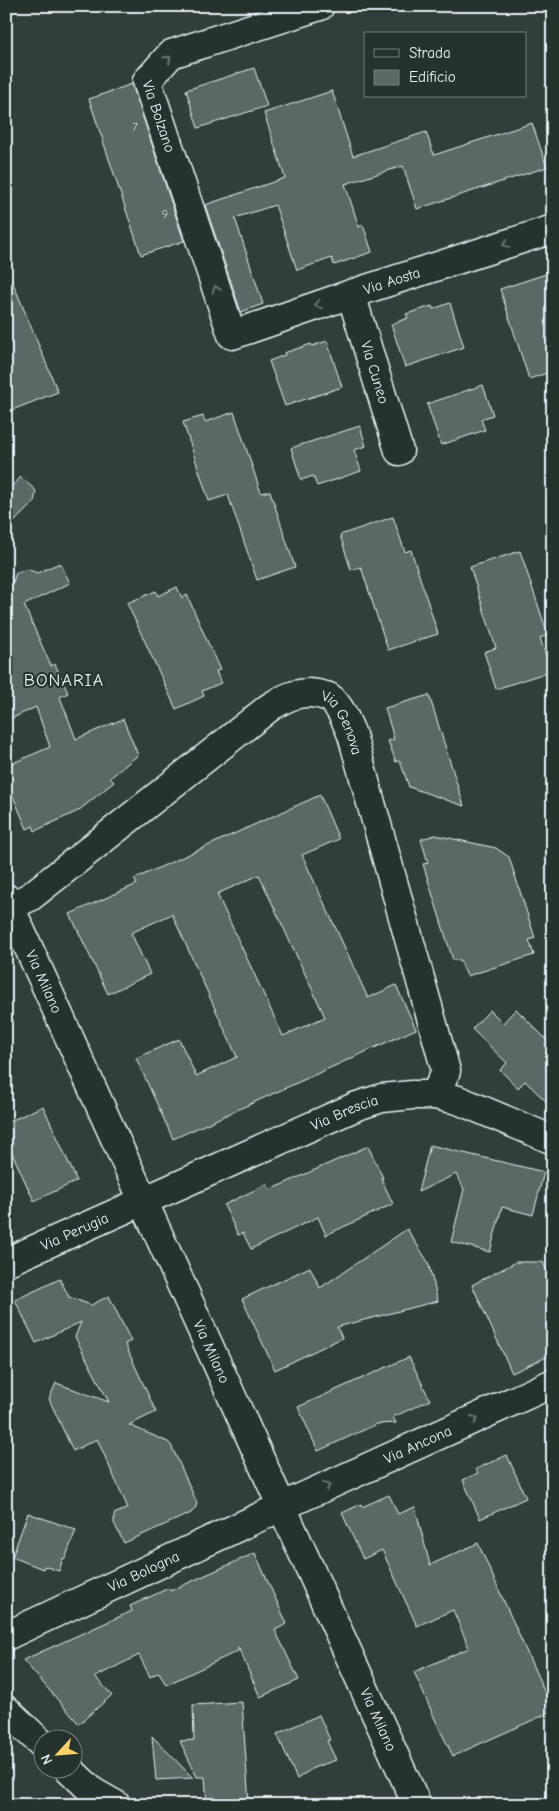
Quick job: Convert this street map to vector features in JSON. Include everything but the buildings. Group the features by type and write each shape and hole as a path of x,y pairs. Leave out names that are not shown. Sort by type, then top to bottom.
{"street":[{"name":"Via Bolzano","path":"232,335 147,81 171,54 320,6"},
{"name":"Via Aosta","path":"232,335 351,294 553,229"},
{"name":"Via Cuneo","path":"351,294 399,451"},
{"name":"Via Genova","path":"8,904 30,898 282,699 298,693 313,692 330,697 343,715 352,735 446,1070 435,1095"},
{"name":"Via Milano","path":"8,904 283,1506 417,1805"},
{"name":"Via Brescia","path":"143,1201 357,1106 382,1098 435,1095 458,1100 553,1140"},
{"name":"Via Perugia","path":"6,1262 143,1201"},
{"name":"Via Ancona","path":"283,1506 553,1383"},
{"name":"Via Bologna","path":"6,1636 283,1506"},
{"path":"6,1710 32,1735"},
{"path":"78,1778 93,1792 116,1805"}],"district":[{"name":"BONARIA","path":"64,680"}]}
